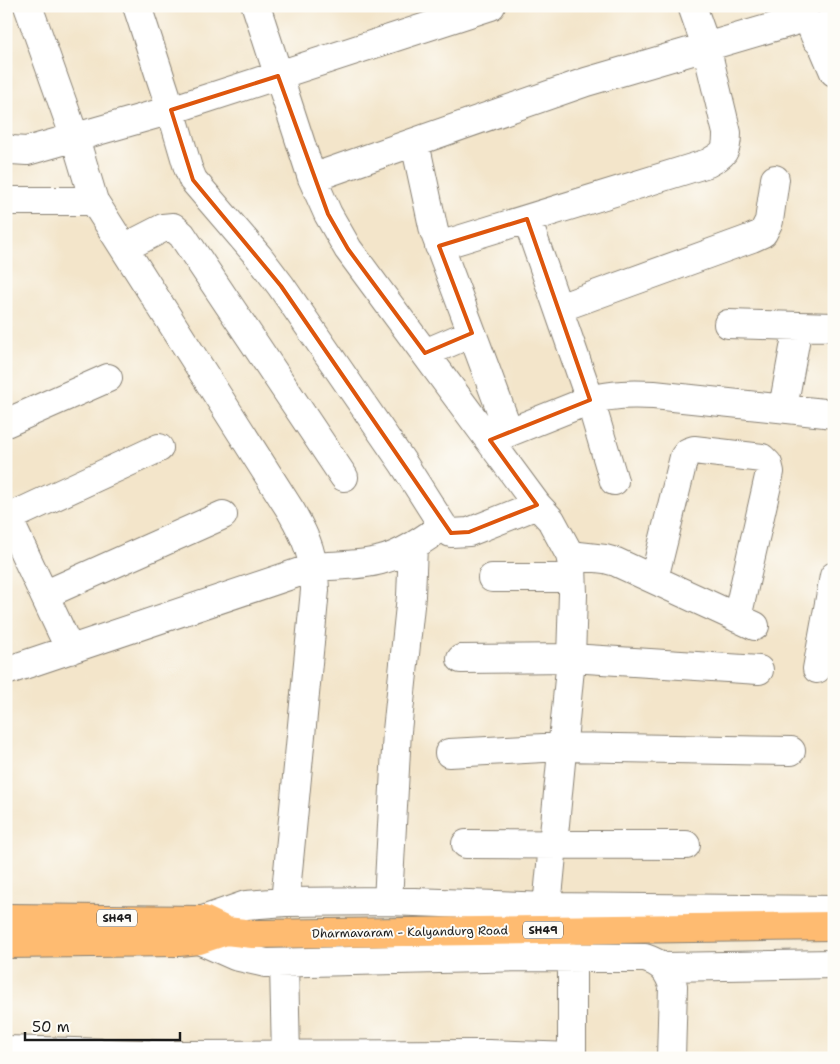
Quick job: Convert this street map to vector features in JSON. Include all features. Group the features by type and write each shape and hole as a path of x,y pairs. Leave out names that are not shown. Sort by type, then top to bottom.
{"main road":[{"name":"Dharmavaram - Kalyandurg Road","path":"6,918 252,934 834,926"},
{"name":"Dharmavaram - Kalyandurg Road","path":"6,944 209,930"}],"street":[{"path":"28,6 75,138 94,201 292,511 312,553 315,590 285,902"},
{"path":"136,6 192,180 281,286 403,463 443,526 451,533 469,532 537,506"},
{"path":"256,6 312,178 328,214 348,249 425,353 500,436"},
{"path":"439,246 708,163 720,156 727,146 727,133 706,46 692,6"},
{"path":"6,148 27,151 171,110 485,7"},
{"path":"822,44 827,41 834,8"},
{"path":"312,178 586,82 706,46 735,40 802,13 818,42 822,44 834,72"},
{"path":"415,143 439,246 472,333 500,436 537,506 551,520 571,567 571,658 547,907"},
{"path":"559,308 762,233 769,221 775,179"},
{"path":"6,202 94,201"},
{"path":"527,219 590,400 614,482"},
{"path":"124,248 163,228 173,227 182,235 344,477"},
{"path":"728,324 834,327"},
{"path":"783,408 798,326"},
{"path":"425,353 472,333"},
{"path":"6,423 108,378"},
{"path":"500,436 590,400 603,396 626,394 834,414"},
{"path":"70,650 7,516 159,448"},
{"path":"492,578 610,560 746,622 770,472 768,464 762,458 694,450 688,452 684,457 654,579"},
{"path":"44,594 223,515"},
{"path":"6,671 314,567 362,564 381,560 413,546 443,526"},
{"path":"388,901 397,731 411,596 413,546"},
{"path":"817,670 834,576"},
{"path":"460,659 571,658 759,670"},
{"path":"449,753 562,747 791,751"},
{"path":"466,844 686,845"},
{"path":"671,1058 673,986 670,975 664,967 655,961 645,958 572,957 266,963 235,956 209,930 246,905 285,902 388,901 547,907 834,910"},
{"path":"6,1050 175,1057 488,1054 572,1058 572,957"},
{"path":"284,962 286,1057"},
{"path":"664,967 834,964"}],"highlighted area":[{"path":"278,76 328,214 348,249 425,353 472,333 439,246 527,219 590,400 490,440 537,505 469,532 451,533 281,286 193,180 171,110"}]}
